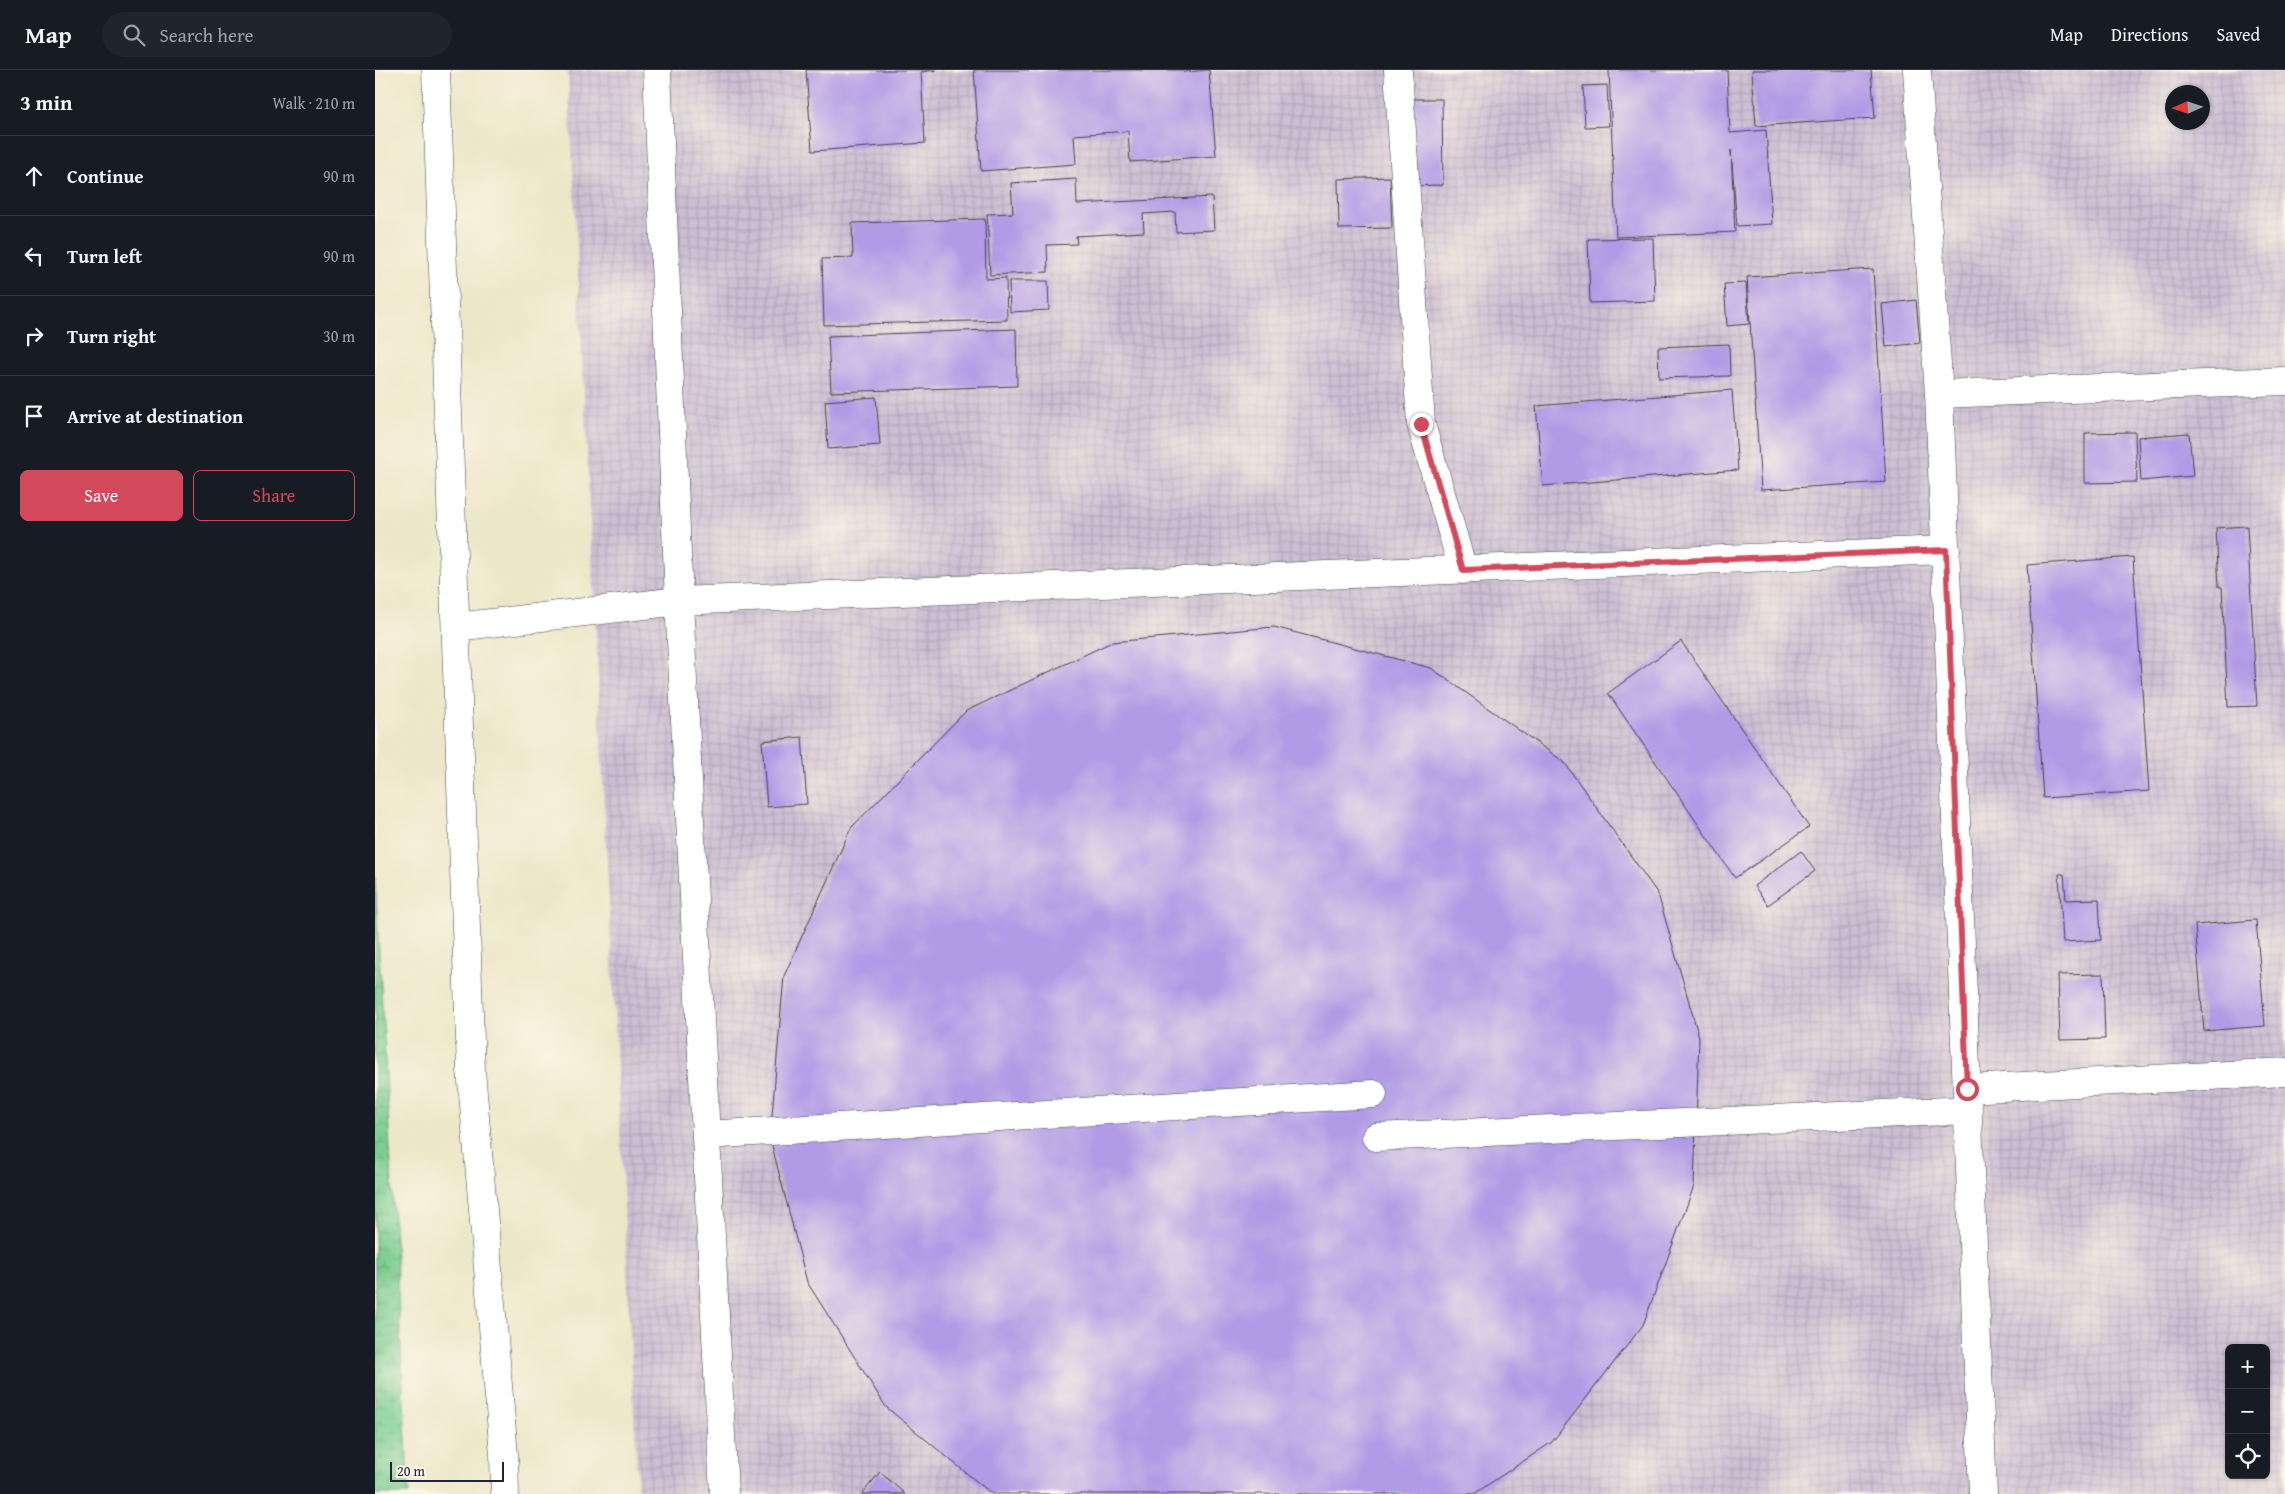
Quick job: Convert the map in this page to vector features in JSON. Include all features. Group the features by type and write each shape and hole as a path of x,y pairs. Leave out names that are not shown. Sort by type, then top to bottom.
{"street":[{"path":"437,70 471,1070 504,1455 505,1494"},
{"path":"657,70 679,601 724,1494"},
{"path":"1398,70 1421,424 1463,570"},
{"path":"1917,70 1939,394 1983,1494"},
{"path":"1939,394 2285,381"},
{"path":"457,627 679,601 1946,550"},
{"path":"1377,1137 1967,1099 2285,1072"},
{"path":"706,1135 1373,1094"}],"shaded area":[{"path":"568,70 2285,70 2285,1494 638,1494"}],"green space":[{"path":"375,876 409,1494 375,1494"}],"building":[{"path":"806,70 936,70 921,72 925,143 812,151"},
{"path":"974,70 1183,70 1183,72 1209,70 1216,156 1130,162 1128,131 1074,135 1076,164 981,171"},
{"path":"1609,70 1727,70 1730,133 1766,130 1772,224 1737,226 1731,150 1735,232 1616,237"},
{"path":"1752,70 1871,70 1875,118 1756,126"},
{"path":"1607,85 1609,126 1585,127 1583,86"},
{"path":"1404,99 1442,99 1443,185 1406,186"},
{"path":"1390,177 1392,228 1339,229 1338,179"},
{"path":"1076,179 1077,204 1212,197 1214,230 1176,232 1175,212 1143,214 1144,232 1076,236 1077,244 1047,245 1048,272 990,275 987,214 1013,213 1011,183"},
{"path":"985,219 986,279 1006,278 1007,320 824,325 822,259 853,258 852,223"},
{"path":"1653,238 1655,301 1590,303 1588,239"},
{"path":"1873,269 1886,482 1761,490 1747,277"},
{"path":"1009,281 1048,281 1049,310 1010,312"},
{"path":"1746,283 1749,324 1727,326 1724,284"},
{"path":"1916,300 1920,343 1886,347 1882,304"},
{"path":"1016,329 1017,386 831,392 828,336"},
{"path":"1729,344 1730,376 1659,378 1658,347"},
{"path":"1732,390 1738,470 1543,486 1536,406"},
{"path":"876,397 880,445 828,449 825,401"},
{"path":"2135,432 2137,482 2085,483 2085,433"},
{"path":"2189,433 2193,476 2141,481 2138,437"},
{"path":"2247,526 2257,706 2228,707 2222,587 2219,587 2216,528"},
{"path":"2133,557 2149,791 2043,798 2027,565"},
{"path":"1274,627 1431,668 1564,762 1658,894 1699,1037 1694,1186 1643,1325 1552,1442 1474,1494 992,1494 886,1407 807,1282 770,1138 784,976 851,828 966,711 1112,642"},
{"path":"1681,641 1809,827 1735,878 1608,693"},
{"path":"802,737 807,804 767,807 762,741"},
{"path":"1801,851 1815,871 1768,905 1754,886"},
{"path":"2059,874 2064,874 2066,900 2099,899 2101,940 2063,942"},
{"path":"2256,920 2265,1026 2204,1031 2195,925"},
{"path":"2103,974 2105,1039 2060,1040 2058,975"},
{"path":"880,1472 905,1494 862,1494"}],"route":[{"path":"1421,424 1463,570 1946,550 1967,1089"}]}
